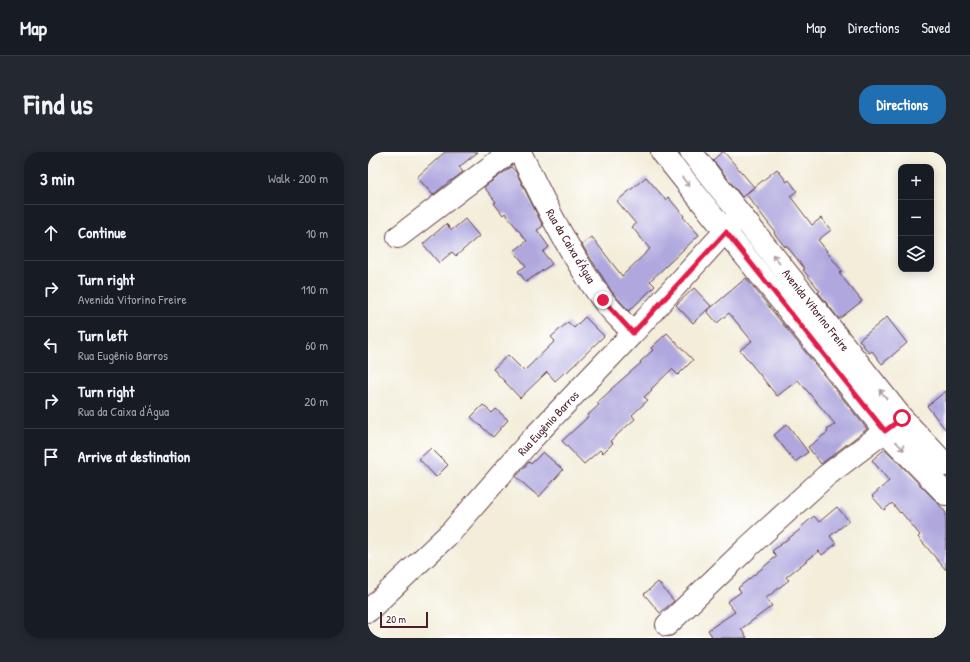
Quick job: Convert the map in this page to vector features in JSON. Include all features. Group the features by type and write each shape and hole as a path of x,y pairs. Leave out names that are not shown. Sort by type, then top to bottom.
{"street":[{"path":"398,237 510,152"},
{"name":"Rua da Caixa d'Água","path":"520,152 568,247 603,300 633,333"},
{"name":"Avenida Vitorino Freire","path":"662,152 726,232 893,424 946,465"},
{"name":"Avenida Vitorino Freire","path":"691,152 740,214 893,424 946,494"},
{"name":"Rua Eugênio Barros","path":"368,611 452,531 531,440 633,333 726,232 740,214"},
{"path":"667,625 747,548 826,476 893,424"}],"building":[{"path":"445,152 478,152 459,167 463,172 433,195 417,177"},
{"path":"724,152 754,187 742,197 713,160"},
{"path":"511,167 516,172 543,226 537,230 549,247 543,252 552,264 526,282 518,271 526,266 514,251 527,241 505,213 503,215 494,203 496,202 484,187"},
{"path":"777,169 787,182 789,180 797,191 790,196 812,225 821,218 831,230 818,240 842,271 839,273 862,301 839,319 818,292 820,291 803,270 805,269 786,245 785,247 746,194"},
{"path":"646,177 666,200 668,197 699,235 650,281 655,286 629,311 612,292 582,245 592,237 622,276 650,249 632,227 636,224 617,201"},
{"path":"465,219 479,236 456,256 452,252 439,263 423,244 446,224 452,230"},
{"path":"746,278 867,429 821,464 808,447 828,432 827,430 835,424 798,380 777,396 740,350 752,341 729,313 717,323 707,311"},
{"path":"694,288 711,306 693,323 676,305"},
{"path":"585,317 604,336 566,373 565,372 555,381 547,372 520,398 493,369 508,355 524,371 555,341 551,337 568,322 574,328"},
{"path":"887,317 907,343 882,364 872,351 869,353 859,340"},
{"path":"667,333 693,360 678,375 672,369 651,389 652,390 644,397 648,400 632,415 635,419 610,441 613,443 603,453 600,450 584,464 562,441 589,416 588,415 599,405 597,403 611,389 641,363 640,362 653,350 651,348"},
{"path":"946,391 946,430 927,406"},
{"path":"483,405 492,413 496,409 508,420 493,437 471,417"},
{"path":"787,424 808,452 795,462 774,435"},
{"path":"431,448 448,465 436,477 419,459"},
{"path":"885,449 946,513 946,570 918,537 920,535 892,503 884,510 872,496 889,481 872,460"},
{"path":"543,452 563,470 539,497 516,477 529,462 531,464"},
{"path":"837,507 849,521 830,536 836,544 822,555 819,551 786,577 789,580 766,598 772,606 741,629 747,638 713,638 708,630 735,612 727,602 741,592 738,588 777,556 772,551 801,529 800,528 814,516 819,522"},
{"path":"658,582 674,601 660,613 644,594"}],"route":[{"path":"603,300 633,333 726,232 885,431 902,418"}]}
